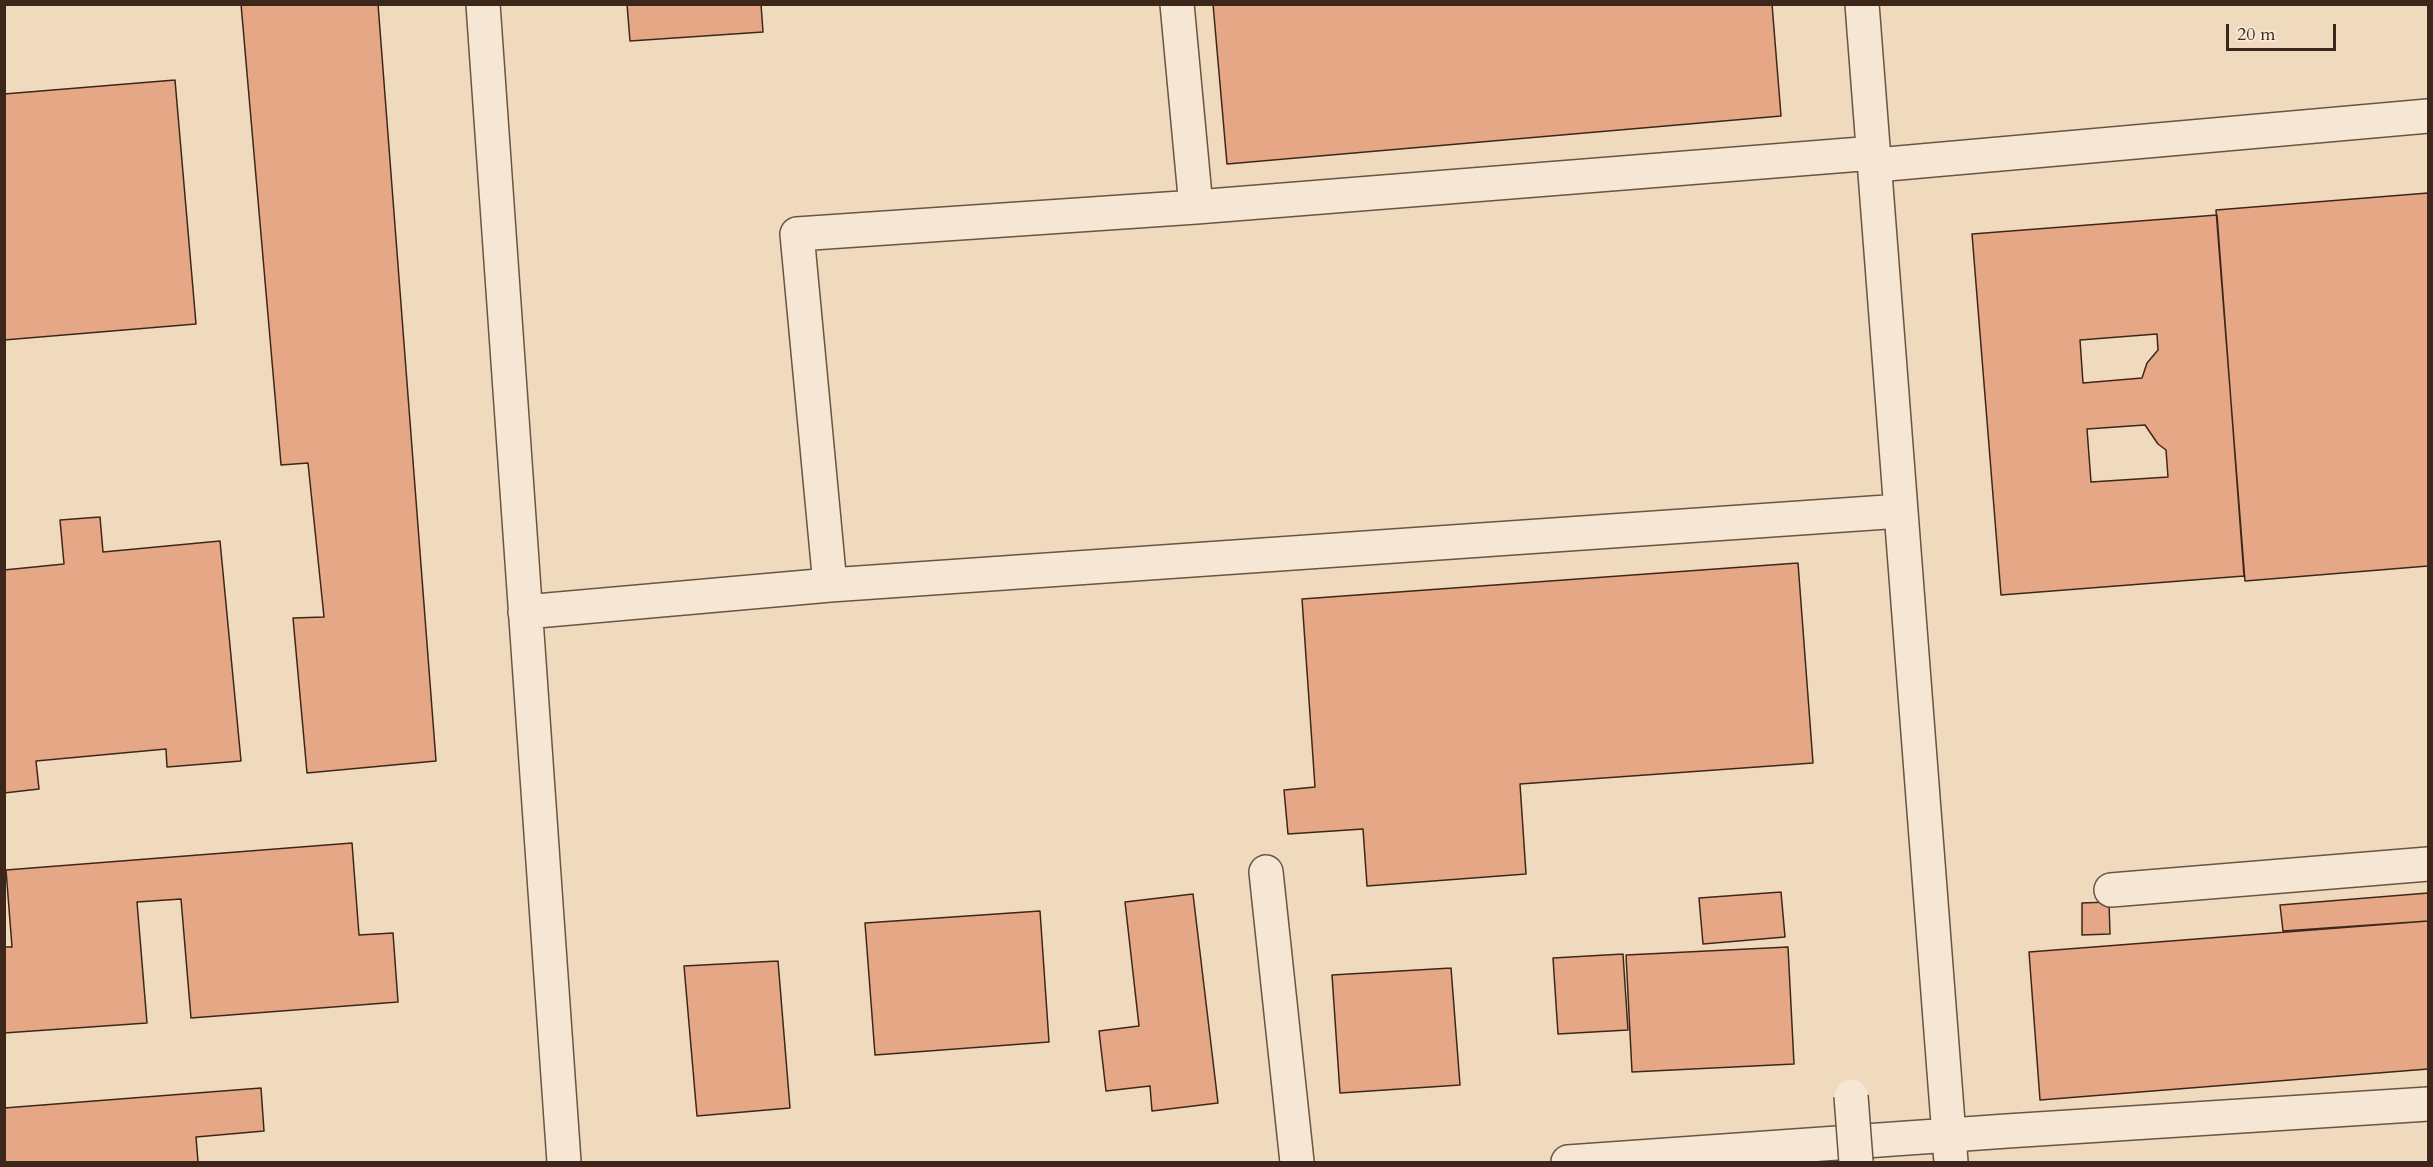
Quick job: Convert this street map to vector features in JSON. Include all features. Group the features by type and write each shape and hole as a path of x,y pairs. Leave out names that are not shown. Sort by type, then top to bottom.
{"lane":[{"path":"483,4 564,1162"},
{"path":"1178,4 1196,207"},
{"path":"1862,4 1950,1149"},
{"path":"830,585 796,234 1875,159 2428,116"},
{"path":"525,612 830,585 1901,511"},
{"path":"2111,890 2428,864"},
{"path":"1266,872 1298,1162"},
{"path":"1851,1096 1856,1162"},
{"path":"1568,1162 1950,1149 2428,1104"}],"building":[{"path":"241,4 378,4 436,761 307,773 293,618 324,617 308,463 281,465"},
{"path":"627,4 761,4 763,32 630,41"},
{"path":"1213,4 1772,4 1781,116 1227,164"},
{"path":"175,80 196,324 4,340 4,94"},
{"path":"2428,193 2428,566 2245,581 2216,210"},
{"path":"2217,215 2244,576 2001,595 1972,234","holes":["2157,334 2158,350 2147,363 2142,378 2083,383 2080,340","2145,425 2158,444 2166,450 2168,477 2091,482 2087,429"]},
{"path":"100,517 103,552 220,541 241,761 167,767 166,749 36,761 39,789 4,793 4,570 64,564 60,520"},
{"path":"1798,563 1813,763 1520,784 1526,874 1367,886 1363,829 1288,834 1284,790 1315,787 1302,599"},
{"path":"352,843 359,935 393,933 398,1002 191,1018 181,899 137,902 147,1023 4,1033 4,947 12,947 6,870"},
{"path":"1781,892 1785,937 1703,944 1699,898"},
{"path":"2428,893 2428,921 2283,931 2280,905"},
{"path":"1193,894 1218,1103 1152,1111 1150,1086 1106,1091 1099,1031 1139,1026 1125,902"},
{"path":"2109,902 2110,934 2082,935 2082,903"},
{"path":"1040,911 1049,1042 875,1055 865,923"},
{"path":"2428,921 2428,1069 2040,1100 2029,952"},
{"path":"1788,947 1794,1064 1632,1072 1626,955"},
{"path":"1623,954 1628,1030 1558,1034 1553,958"},
{"path":"778,961 790,1108 697,1116 684,966"},
{"path":"1451,968 1460,1085 1340,1093 1332,975"},
{"path":"261,1088 264,1131 196,1137 198,1162 4,1162 4,1108"}]}
